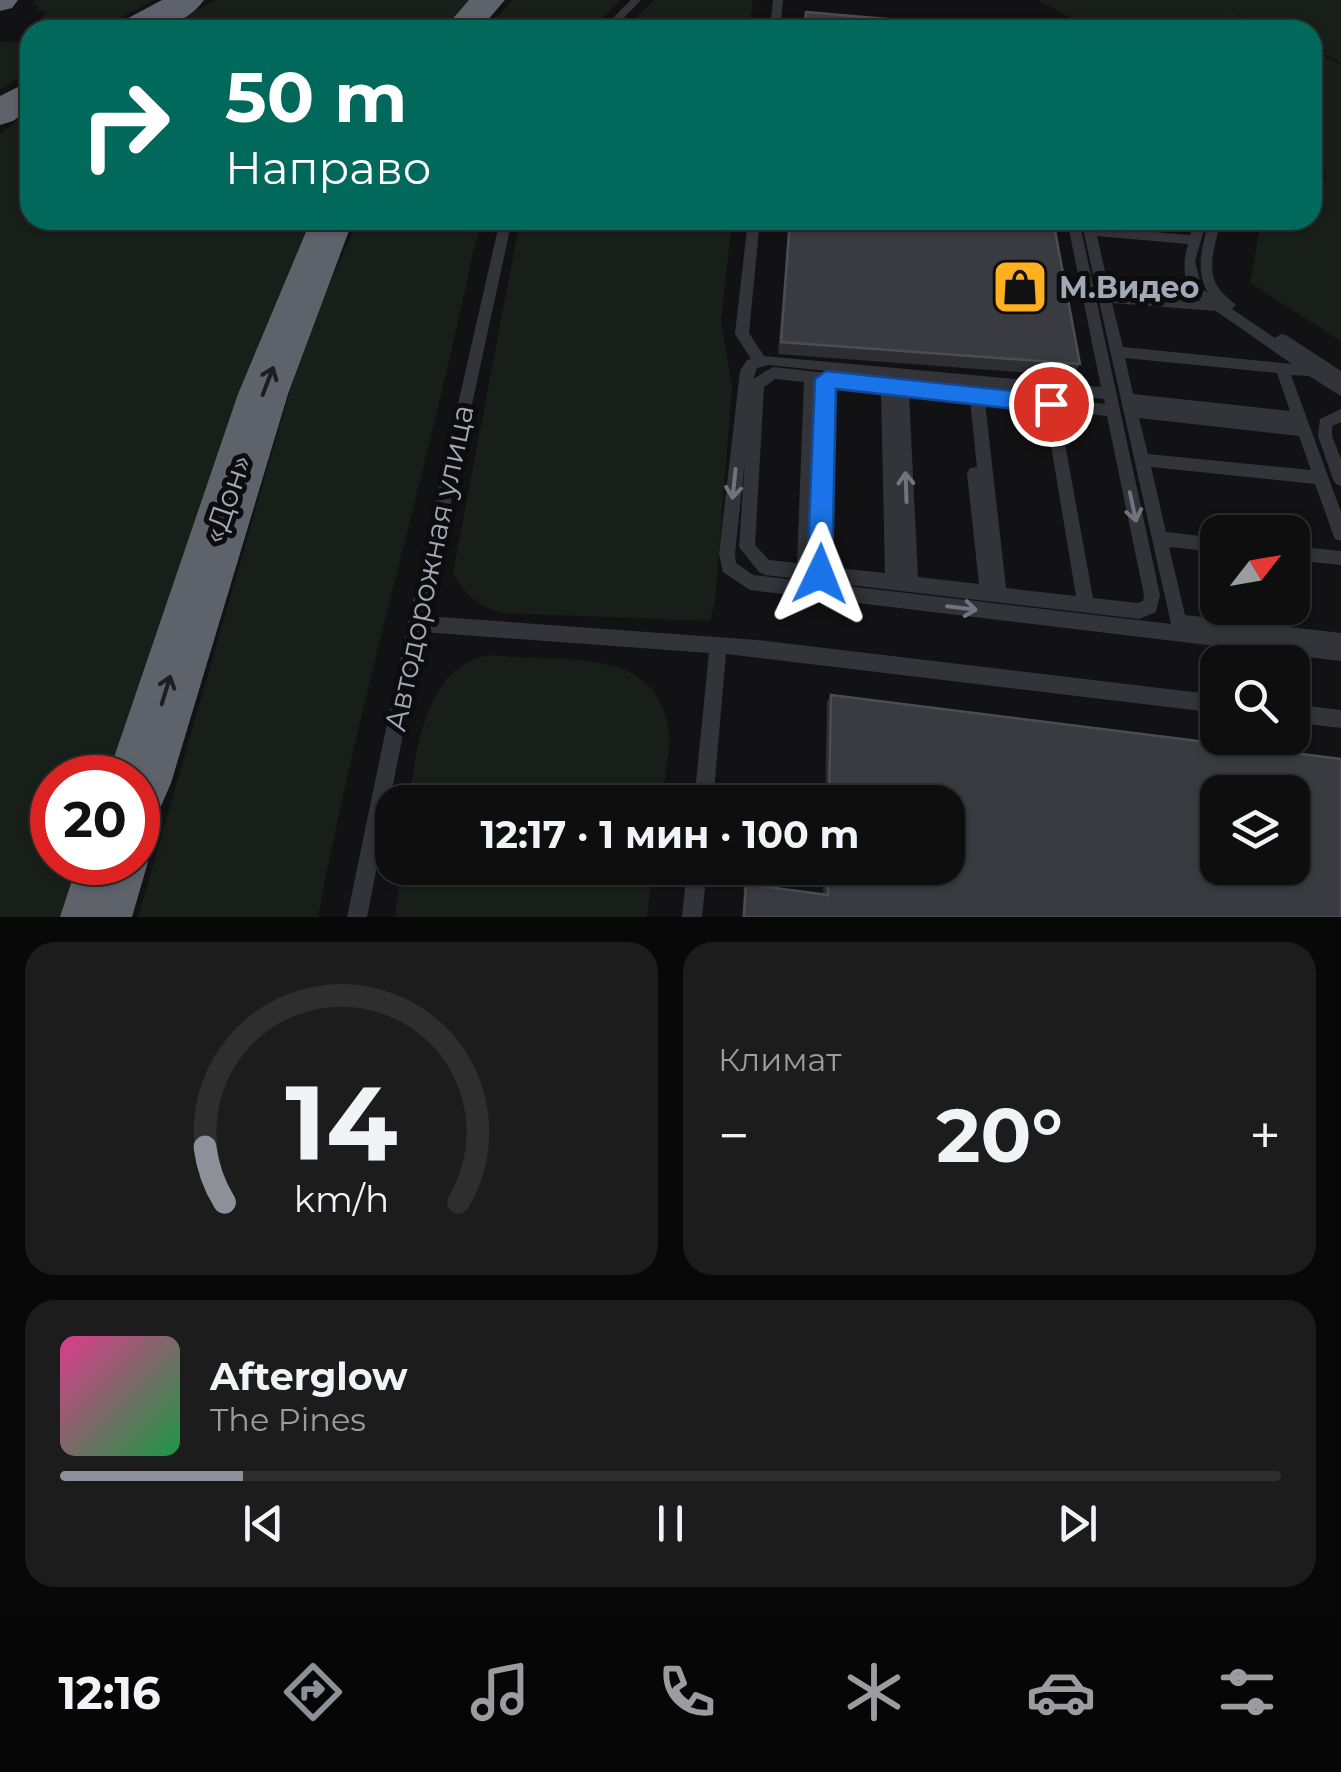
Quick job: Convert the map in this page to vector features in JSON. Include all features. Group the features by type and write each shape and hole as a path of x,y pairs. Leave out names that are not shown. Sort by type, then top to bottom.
{"highway":[{"path":"149,20 188,0"},
{"path":"469,20 488,0"},
{"name":"«Дон»","path":"147,755 263,394 328,230"},
{"path":"96,917 106,885"}],"lane":[{"path":"616,20 636,0"},
{"name":"Автодорожная улица","path":"357,917 416,623 504,230"},
{"path":"753,230 742,334 760,361"},
{"path":"1076,230 1120,404 1152,594 1150,606 1139,611 765,567 747,547 757,384 773,373 1051,404 1120,404"},
{"path":"1194,244 1089,230 1116,347 1120,404 1141,460 1178,622 1341,642"},
{"path":"1198,230 1192,284 1208,302 1288,364 1302,425 1341,534"},
{"path":"1213,230 1205,273 1209,288 1341,378"},
{"path":"1103,293 1208,302"},
{"path":"1116,347 1288,364 1311,371 1341,390"},
{"path":"1302,425 760,361 747,371 727,554 729,567 740,578 1341,653"},
{"path":"812,573 818,378"},
{"path":"895,387 901,583"},
{"path":"972,395 993,594"},
{"path":"1051,404 1086,605"},
{"path":"1340,473 1325,436 1325,423 1341,415"},
{"path":"1141,460 1320,478"},
{"path":"1159,539 1200,543"},
{"path":"1310,555 1341,558"},
{"path":"416,623 718,644 1200,702"},
{"path":"705,785 718,644"},
{"path":"1310,715 1341,719"},
{"path":"692,917 695,885"}],"shaded area":[{"path":"35,0 154,0 117,20 39,20 47,12 35,10 39,6 32,4"},
{"path":"216,0 474,0 455,20 179,20"},
{"path":"513,0 621,0 600,20 494,20"},
{"path":"654,0 753,0 750,20 635,20"},
{"path":"1038,0 1341,0 1341,62 1322,53 1322,20 1252,20 1226,8 1249,20 1075,20"},
{"path":"0,42 18,42 20,77 0,90"},
{"path":"1322,55 1341,64 1341,341 1250,283 1259,230 1322,230 1322,182 1327,178 1322,167"},
{"path":"20,119 20,230 308,230 254,357 119,755 30,755 30,885 77,885 66,917 0,917 0,134"},
{"path":"354,230 480,230 353,750 318,917 138,917 147,885 160,885 160,841 290,390 322,301"},
{"path":"518,230 731,230 721,321 732,387 715,601 710,621 502,613 473,599 453,573"},
{"path":"492,655 598,662 643,681 659,699 668,726 663,785 412,785 428,712 452,674 470,661"},
{"path":"399,885 651,885 647,917 395,917"}],"building":[{"path":"806,12 898,20 805,20"},
{"path":"789,230 1055,230 1080,364 781,342"},
{"path":"831,695 1200,741 1200,755 1309,755 1341,759 1341,917 744,917 746,885 828,895 828,885 965,885 965,785 829,785"}],"place":[{"name":"М.Видео","path":"1020,287"}],"route":[{"path":"820,574 826,379 1051,404"}]}
